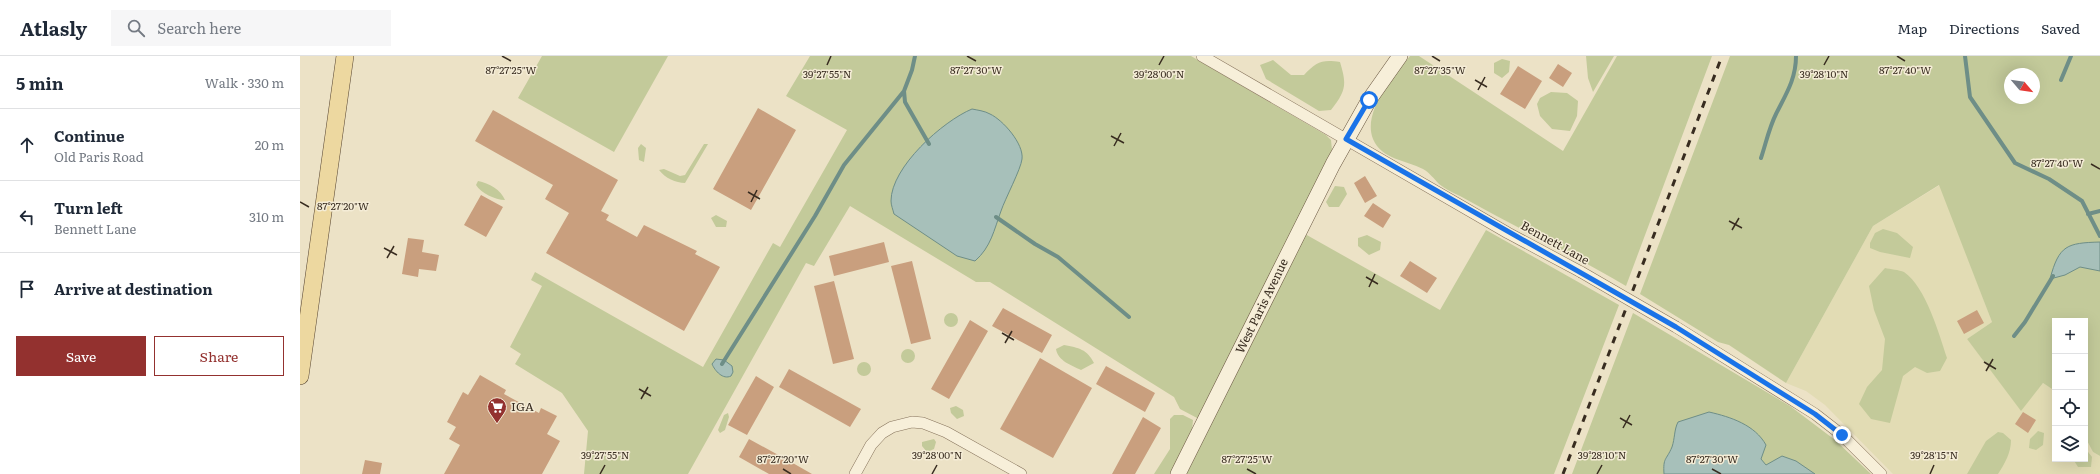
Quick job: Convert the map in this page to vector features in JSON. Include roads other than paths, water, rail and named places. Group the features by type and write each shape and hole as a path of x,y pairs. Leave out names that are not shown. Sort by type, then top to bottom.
{"main road":[{"path":"300,376 345,56"},
{"name":"West Paris Avenue","path":"1178,474 1346,139 1369,100 1400,56"}],"street":[{"name":"Bennett Lane","path":"1202,56 1676,327 1815,414 1842,435 1881,474"},
{"path":"856,474 872,445 882,433 902,424 912,422 933,426 1021,474"}],"water":[{"path":"972,109 983,111 1001,121 1012,133 1020,146 1022,153 1019,170 991,238 985,250 975,261 957,256 894,214 891,201 893,188 909,160 934,134 960,115"},
{"path":"2100,242 2100,271 2080,267 2065,275 2050,279 2057,259 2066,248 2080,243"},
{"path":"716,359 724,360 732,366 733,372 731,376 725,377 717,372 712,364"},
{"path":"1709,412 1734,419 1756,432 1766,445 1761,459 1766,465 1782,456 1796,461 1815,474 1664,474 1665,462 1672,447 1678,422"}],"waterway":[{"path":"915,56 912,70 904,91 905,102 929,144"},
{"path":"1761,158 1771,125 1787,93 1792,79 1796,64 1796,56"},
{"path":"1965,56 1970,97 2015,163 2049,179 2082,201 2100,236"},
{"path":"2061,80 2071,56"},
{"path":"722,364 815,216 844,165 904,91"},
{"path":"2088,214 2100,211"},
{"path":"996,217 1035,244 1058,257 1129,317"},
{"path":"2014,336 2025,322 2053,276"}],"railway":[{"path":"1563,474 1722,56"}],"place":[{"name":"IGA","path":"497,424"}]}
